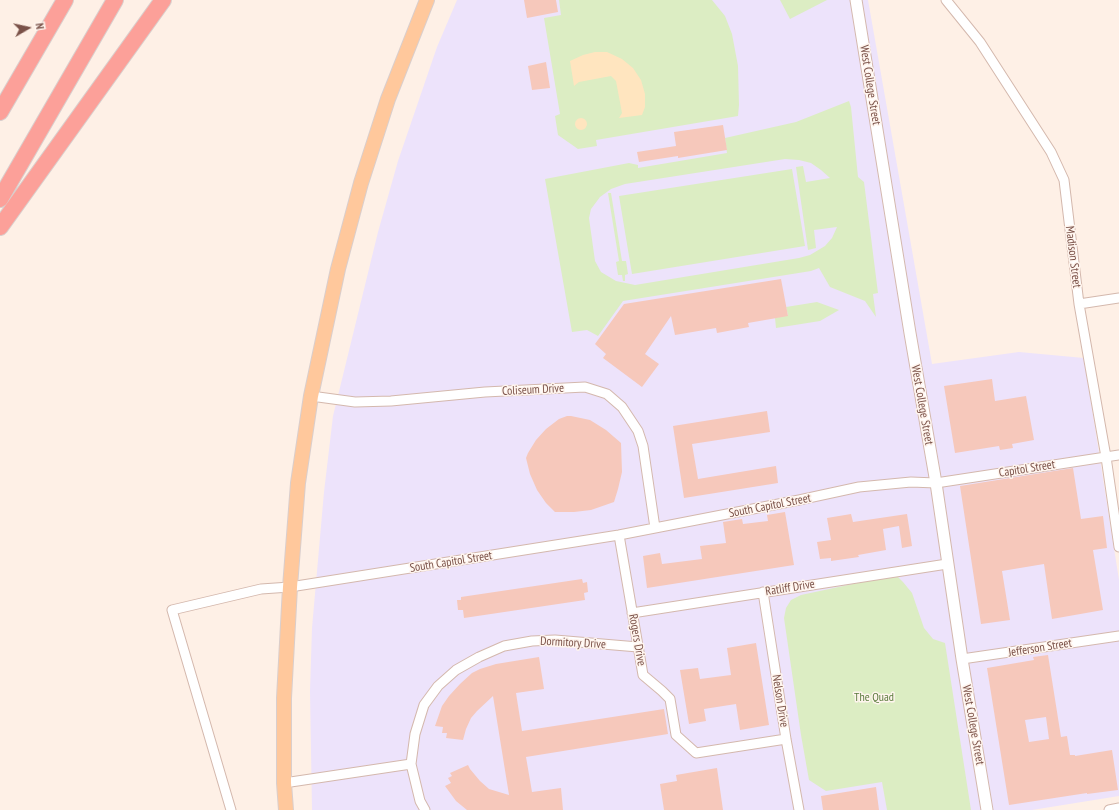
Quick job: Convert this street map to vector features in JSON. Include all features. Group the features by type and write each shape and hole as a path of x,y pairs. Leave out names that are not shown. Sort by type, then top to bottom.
{"highway":[{"path":"0,112 65,0"},
{"path":"0,199 115,0"},
{"path":"0,227 163,0"}],"main road":[{"path":"286,810 284,783 284,698 290,587 298,483 311,396 338,269 361,183 388,99 427,0"}],"street":[{"name":"West College Street","path":"856,0 936,483 947,564 987,810"},
{"name":"Madison Street","path":"946,0 980,42 1051,152 1064,180 1079,304 1106,457 1119,547"},
{"path":"1079,304 1119,298"},
{"name":"Coliseum Drive","path":"311,396 355,402 390,401 485,392 585,387 607,394 622,407 638,431 643,446 655,528"},
{"name":"Capitol Street","path":"936,483 1119,455"},
{"name":"South Capitol Street","path":"231,810 172,610 261,590 290,587 619,535 859,487 911,482 936,483"},
{"name":"Rogers Drive","path":"619,535 643,675 670,699 676,735 696,753 786,739"},
{"name":"Ratliff Drive","path":"632,613 947,564"},
{"name":"Nelson Drive","path":"763,592 786,739 799,810"},
{"name":"Jefferson Street","path":"962,660 1119,636"},
{"name":"Dormitory Drive","path":"425,810 420,801 411,764 414,734 424,705 438,686 456,670 479,657 504,646 532,641 555,640 638,647"},
{"path":"284,783 411,764"},
{"path":"1109,810 1119,808"}],"shaded area":[{"path":"457,0 868,0 932,364 1019,352 1084,358 1119,580 1119,796 1032,810 312,810 310,691 312,628 324,492 333,416 378,232 398,161 437,47"}],"green space":[{"path":"559,0 712,0 725,16 732,34 738,66 738,116 596,140 597,146 578,149 558,135 555,116 560,114 544,18 561,15"},
{"path":"780,0 827,0 790,19"},
{"path":"849,101 851,107 858,177 864,182 878,293 873,294 876,317 865,301 830,287 819,268 811,271 623,301 598,336 587,330 572,332 545,179 629,163 638,165 638,168 727,153 725,138 796,122","holes":["785,159 811,163 830,178 806,182 803,166 796,167 808,250 816,248 814,230 837,227 832,238 825,246 810,255 635,285 616,281 601,272 595,261 589,218 591,209 600,197 611,189 625,184"]},
{"path":"792,169 805,246 632,274 619,196"},
{"path":"608,193 611,193 622,261 626,261 628,274 625,275 625,281 623,281 622,275 618,275 616,262 619,261"},
{"path":"817,302 839,310 820,321 776,328 775,318 788,315 786,307"},
{"name":"The Quad","path":"898,577 912,593 924,628 933,639 945,643 971,810 887,810 882,782 826,791 809,780 784,618 786,608 791,600 801,595 876,579"}],"sand":[{"path":"595,52 607,52 622,59 633,68 641,80 645,94 645,107 642,115 619,118 622,113 616,81 611,76 579,82 574,86 570,61 583,55"},
{"path":"579,118 583,118 587,124 583,130 579,130 575,126 575,122"}],"building":[{"path":"524,0 556,0 558,12 527,18"},
{"path":"546,62 550,88 532,90 528,66"},
{"path":"723,125 727,150 678,158 678,156 639,162 637,152 676,146 674,132"},
{"path":"781,279 788,316 748,323 749,327 717,333 716,328 675,335 671,316 645,354 659,364 642,387 603,358 606,354 595,344 624,304"},
{"path":"992,379 995,401 1026,396 1034,440 1012,444 1013,448 1000,450 999,446 955,453 944,386"},
{"path":"767,411 770,432 692,444 698,479 776,466 778,483 684,498 673,426"},
{"path":"567,416 590,420 606,430 621,443 622,472 614,502 591,510 555,512 546,503 537,490 530,474 526,458 528,453 536,440 546,429 559,419"},
{"path":"1073,468 1081,519 1103,516 1107,548 1093,550 1103,610 1052,619 1044,564 1002,571 1010,620 981,624 960,486"},
{"path":"785,512 794,565 647,588 643,556 660,553 662,564 702,559 700,546 726,543 723,522 742,519 743,524 768,521 767,515"},
{"path":"851,514 853,522 907,514 912,546 902,548 899,526 883,529 886,550 858,555 859,557 831,561 831,558 820,559 817,542 831,540 827,518"},
{"path":"582,579 583,583 587,582 588,592 584,593 585,600 464,618 463,610 458,610 457,600 461,600 461,597"},
{"path":"756,643 769,725 740,730 736,704 704,709 706,721 689,724 680,670 698,668 700,679 731,675 727,648"},
{"path":"1048,655 1061,737 1067,736 1070,755 1075,756 1112,750 1118,790 1087,793 1009,805 987,668 1034,660 1033,657","holes":["1046,717 1049,739 1029,742 1025,720"]},
{"path":"539,657 544,689 516,693 522,731 664,709 668,734 526,757 532,792 561,788 563,810 467,810 456,801 445,786 451,783 448,778 452,776 450,773 468,765 480,781 489,789 509,795 493,696 471,718 463,740 446,738 447,733 442,733 443,727 435,726 442,706 449,696 472,673 496,664"},
{"path":"717,768 723,810 664,810 660,784 677,781 676,775"},
{"path":"876,787 879,810 823,810 821,796"}]}
